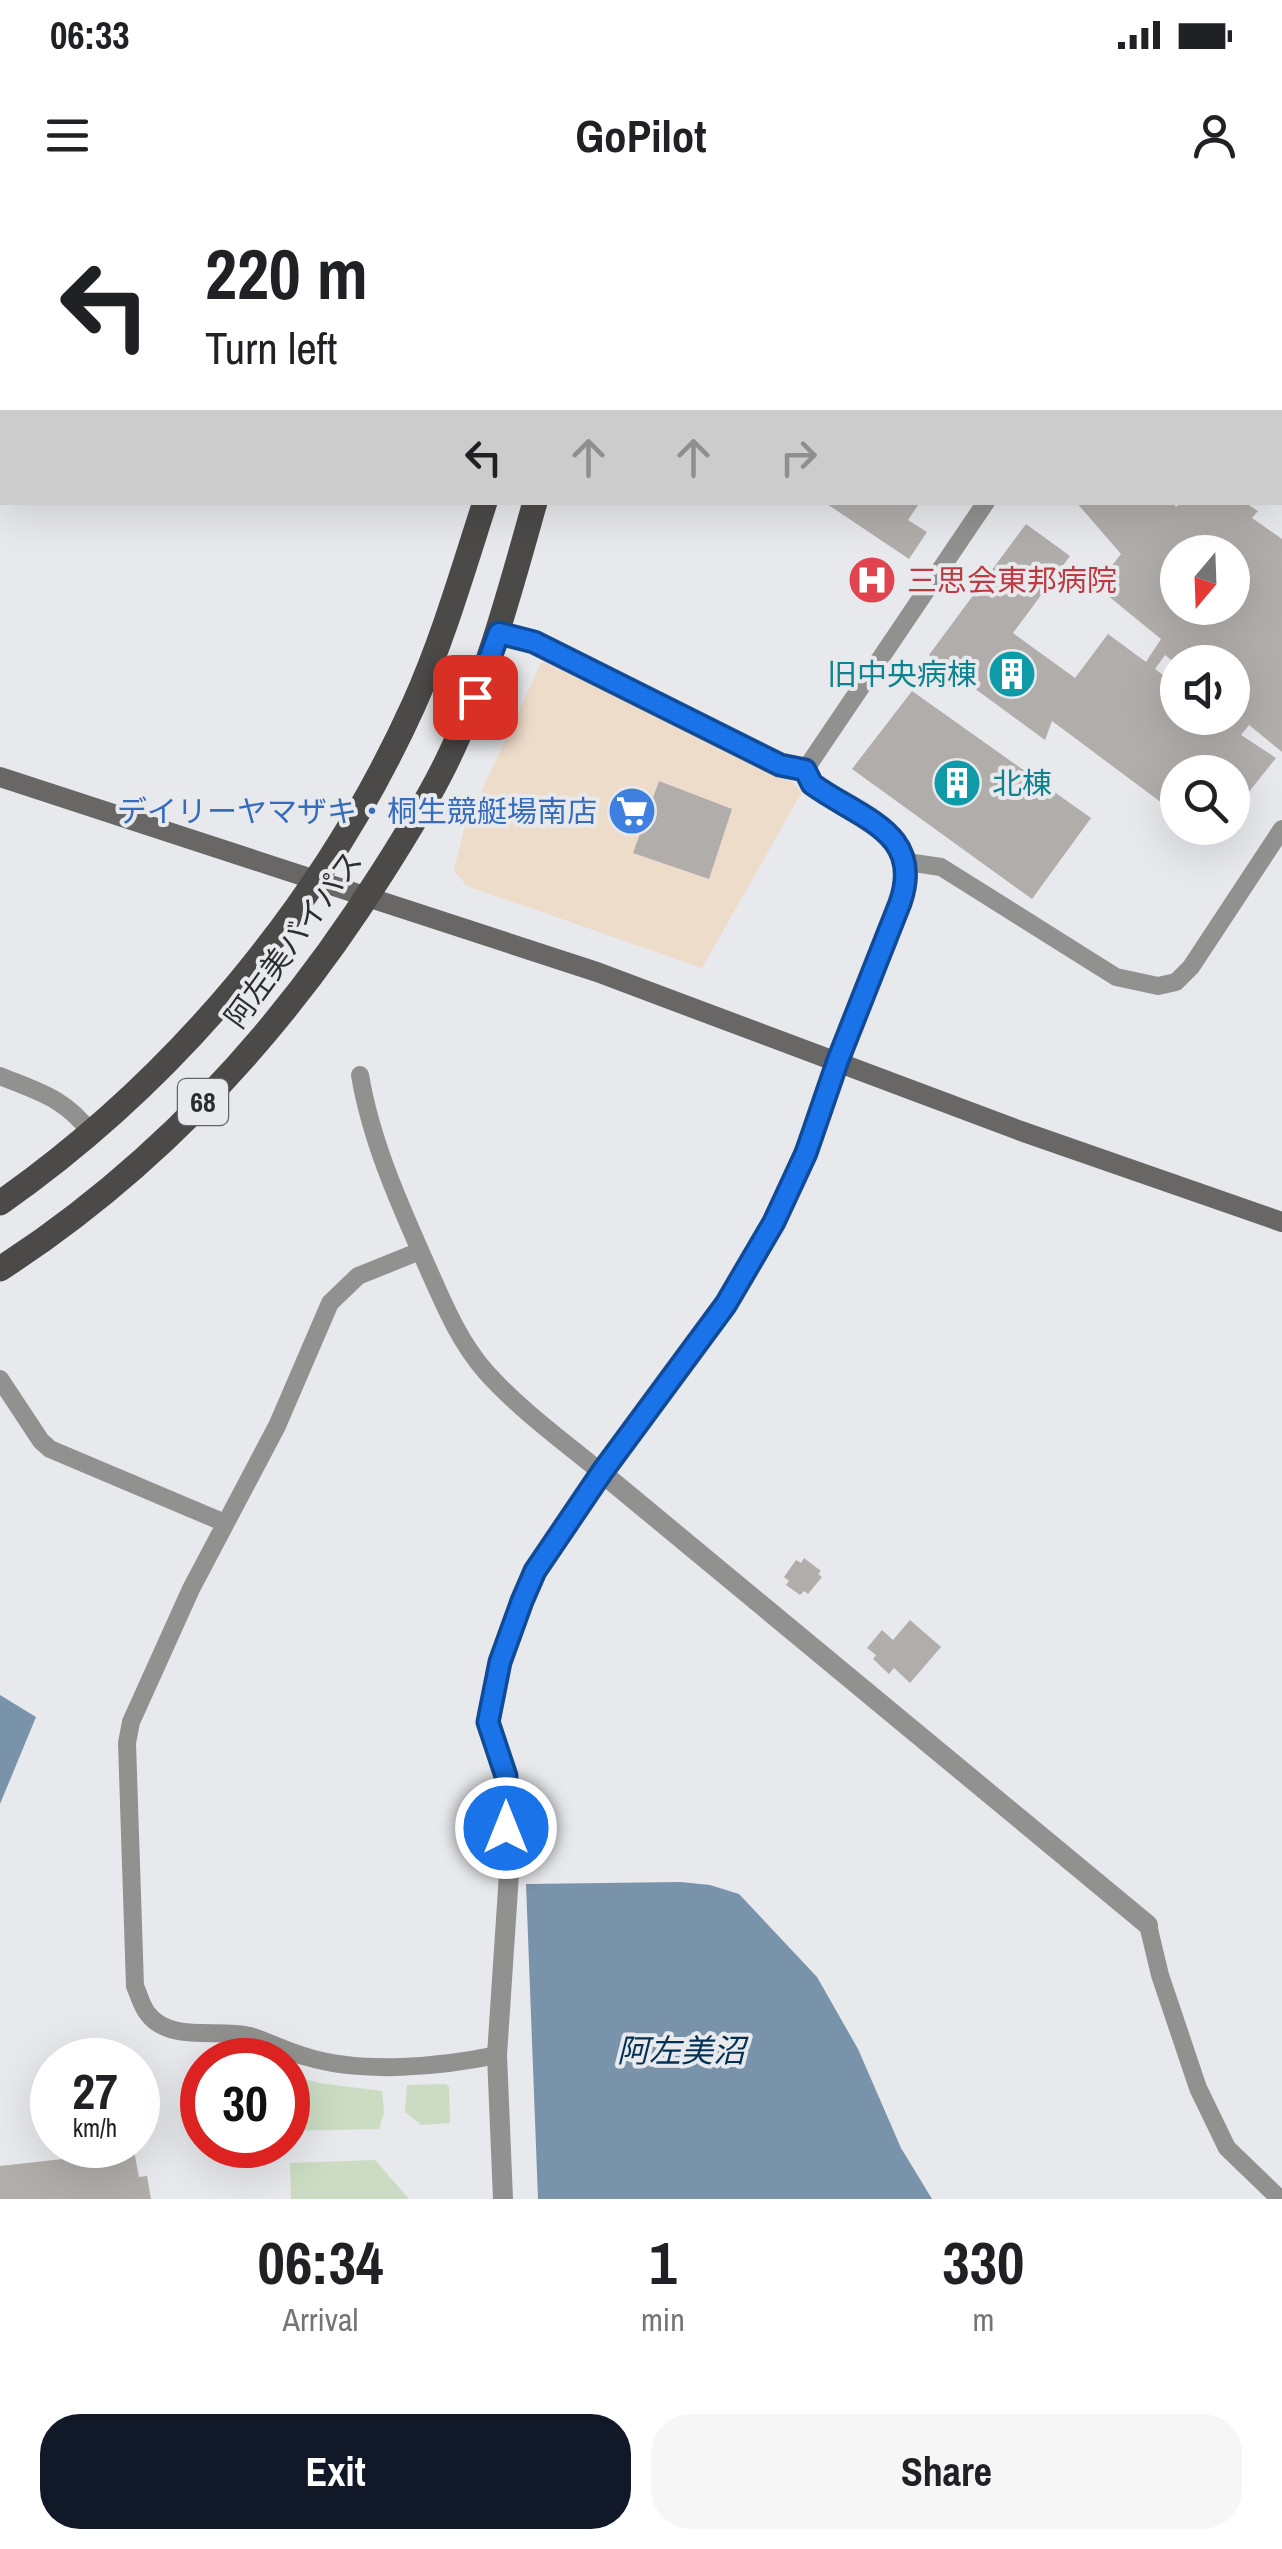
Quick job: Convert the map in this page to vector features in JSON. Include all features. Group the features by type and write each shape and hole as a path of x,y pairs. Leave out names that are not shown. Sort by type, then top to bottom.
{"main road":[{"name":"阿左美バイパス","path":"0,1203 59,1162 180,1048 267,946 313,880 368,796 416,700 484,505"},
{"name":"阿左美バイパス","path":"0,1270 96,1199 202,1103 303,990 367,896 446,763 499,633 535,505"}],"street":[{"path":"0,777 597,972 1018,1130 1282,1222"},
{"path":"504,2199 497,2055 508,1874 506,1776 488,1722 500,1662 535,1571 717,1316 774,1222 806,1153 838,1060"},
{"path":"602,1472 1148,1925"}],"lane":[{"path":"805,770 984,505"},
{"path":"499,633 534,642 780,765 805,770"},
{"path":"805,770 812,784 892,836 907,862 900,903 838,1060"},
{"path":"907,862 941,867 1116,977 1158,986 1176,982 1191,968 1282,829"},
{"path":"360,1075 366,1113 452,1323 486,1372 602,1472"},
{"path":"0,1076 60,1101 76,1113 91,1133"},
{"path":"420,1250 358,1276 330,1302 277,1426 169,1637 128,1734 134,1986 148,2014 168,2027 184,2032 231,2032 309,2058 341,2064 454,2064 497,2055"},
{"path":"0,1379 50,1450 225,1522"},
{"path":"1148,1925 1198,2088 1228,2148 1280,2199"}],"shaded area":[{"name":"デイリーヤマザキ・桐生競艇場南店","path":"542,661 791,781 802,792 702,968 467,886 454,871 464,829"}],"green space":[{"path":"310,2080 382,2091 384,2113 379,2129 310,2131"},
{"path":"446,2084 450,2123 421,2125 405,2112 407,2085"},
{"path":"375,2160 409,2199 291,2199 290,2168 310,2168 310,2162"}],"water":[{"path":"0,1695 36,1717 0,1804"},
{"name":"阿左美沼","path":"681,1882 739,1894 817,1977 858,2049 901,2148 932,2199 538,2199 526,1884"}],"building":[{"path":"828,505 918,505 908,520 927,532 909,559"},
{"name":"旧中央病棟","path":"1079,505 1249,505 1258,511 1252,518 1282,539 1282,752 1250,726 1250,645 1160,645 1160,662 1155,669 1160,673 1160,735 1241,735 1276,758 1250,790 1250,755 1160,755 1160,802 1052,721 1045,740 929,655 1026,524 1070,556 1013,633 1075,678 1108,634 1146,662 1161,639 1096,586 1121,554"},
{"name":"北棟","path":"912,691 1091,818 1032,899 852,769"},
{"path":"659,781 732,809 709,879 633,853"},
{"path":"804,1558 821,1571 818,1574 822,1577 808,1594 804,1591 800,1595 786,1585 789,1581 784,1577 796,1560 801,1563"},
{"path":"910,1620 941,1647 910,1683 894,1668 889,1674 867,1648 882,1630 893,1640"},
{"path":"30,2163 30,2168 137,2168 139,2177 147,2176 151,2199 0,2199 0,2166"}],"place":[{"name":"三思会東邦病院","path":"872,580"},
{"name":"旧中央病棟","path":"1012,674"},
{"name":"北棟","path":"957,783"},
{"name":"デイリーヤマザキ・桐生競艇場南店","path":"632,811"}],"route":[{"path":"475,697 499,633 534,642 780,765 805,770 812,784 892,836 907,862 900,903 806,1153 774,1222 726,1304 602,1472 535,1571 522,1601 500,1662 488,1722 506,1776 506,1828"}]}
